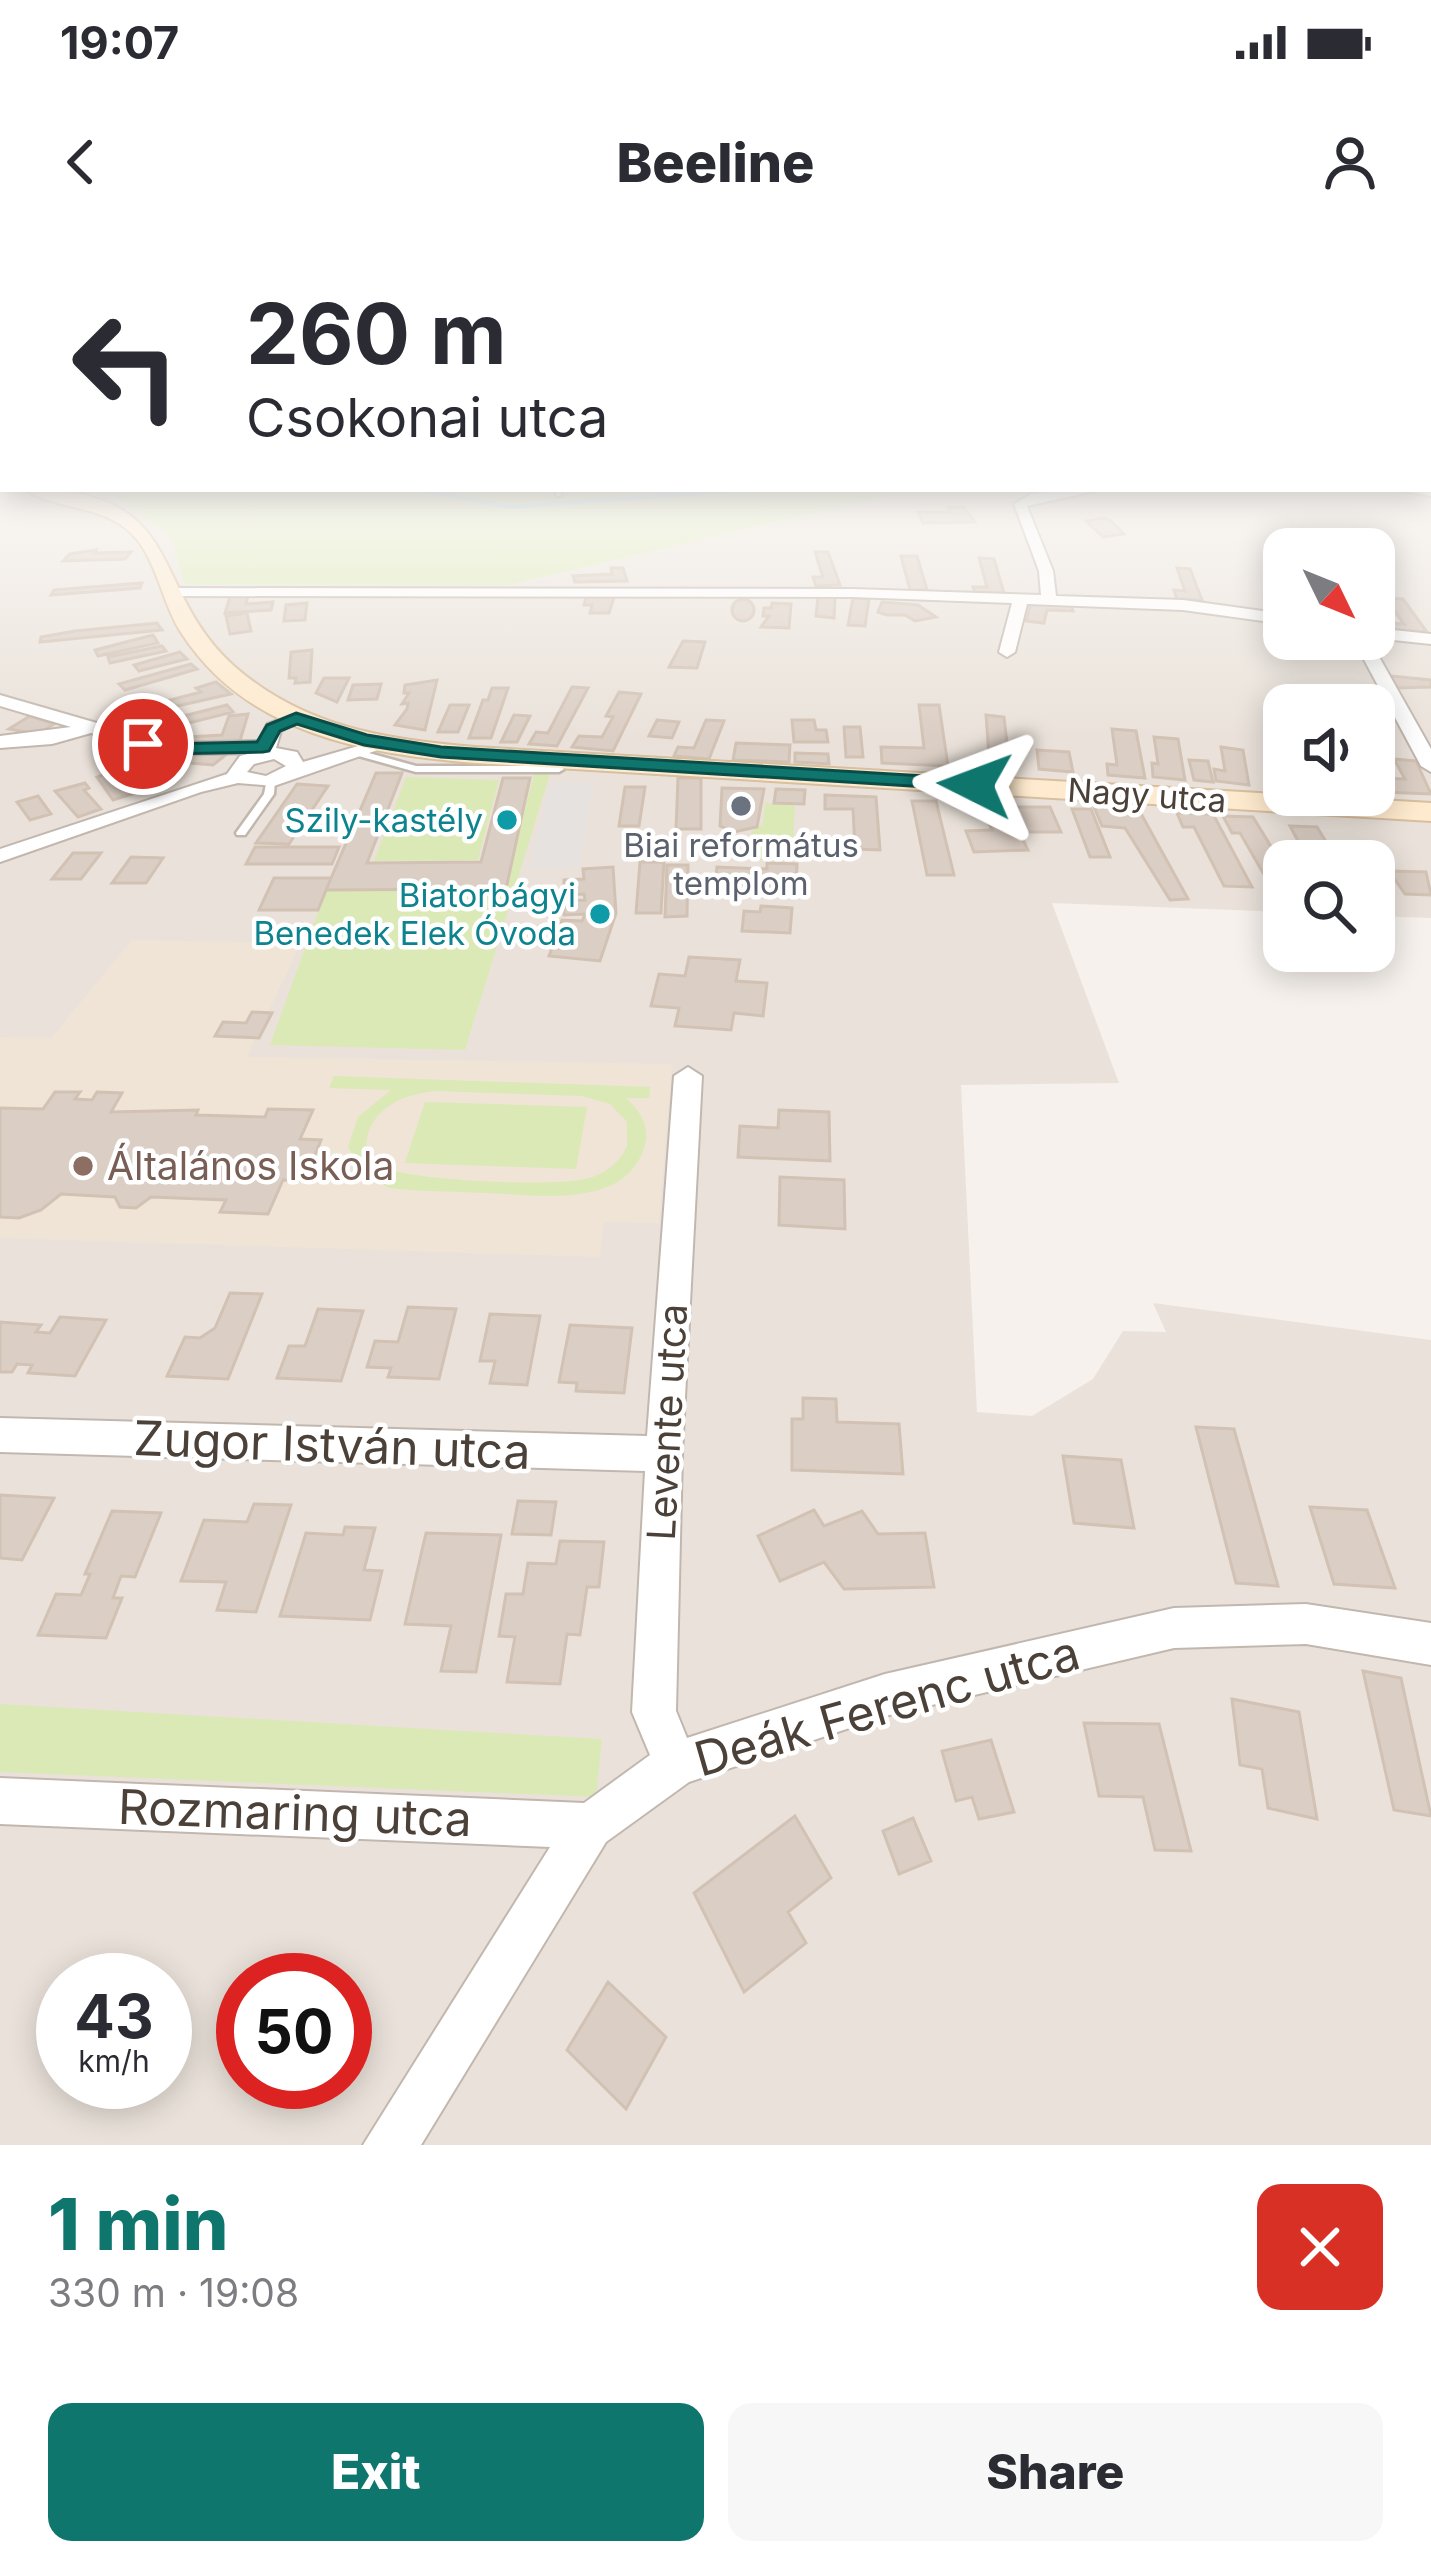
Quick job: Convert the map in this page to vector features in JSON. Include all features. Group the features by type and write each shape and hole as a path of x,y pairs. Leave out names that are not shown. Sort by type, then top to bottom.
{"main road":[{"name":"Nagy utca","path":"155,561 190,631 229,674 296,718 386,744 561,760 1431,812"}],"street":[{"path":"1044,561 1051,572 1049,598"},
{"path":"170,592 681,590 1049,598 1183,605 1263,616"},
{"path":"1007,652 1021,598"},
{"path":"1395,635 1431,639"},
{"path":"1373,660 1431,766"},
{"path":"0,700 165,749 290,756 296,762 292,771"},
{"path":"239,777 240,764 264,751 273,728 296,718"},
{"path":"0,742 52,738 91,727"},
{"path":"0,856 194,788 239,777 269,781 386,744"},
{"name":"Levente utca","path":"676,1764 654,1712 664,1454 688,1076"},
{"name":"Zugor István utca","path":"0,1435 664,1454"},
{"name":"Deák Ferenc utca","path":"390,2145 590,1826 676,1764 885,1695 1174,1628 1306,1624 1431,1644"},
{"name":"Rozmaring utca","path":"0,1801 590,1826"}],"lane":[{"path":"358,754 416,769 560,769"},
{"path":"241,833 269,794 269,781"}],"shaded area":[{"path":"0,561 178,561 184,584 509,585 612,561 1263,561 1263,660 1395,660 1395,561 1431,561 1431,918 1395,917 1395,840 1263,840 1263,911 1052,903 1119,1083 961,1085 977,1412 1032,1416 1093,1379 1123,1331 1166,1332 1153,1303 1431,1340 1431,2145 0,2145"},
{"path":"550,782 594,783 579,866 530,867"},
{"path":"132,940 301,943 247,1057 672,1064 659,1223 604,1222 600,1257 0,1238 0,1037 51,1038"}],"green space":[{"path":"178,561 612,561 509,585 184,584"},
{"path":"534,774 550,774 465,1050 270,1045 326,890 505,889"},
{"path":"406,777 499,780 478,860 374,861"},
{"path":"765,803 795,805 792,861 756,860 751,832 763,824"},
{"path":"334,1076 650,1087 649,1098 626,1098 643,1120 646,1140 633,1168 618,1182 598,1190 551,1196 390,1188 363,1175 348,1147 358,1117 391,1090 329,1088","holes":["424,1093 582,1096 610,1104 627,1122 627,1146 620,1158 605,1172 585,1179 513,1182 418,1175 379,1166 366,1144 381,1112"]},
{"path":"425,1102 587,1107 576,1169 405,1163"},
{"path":"0,1704 602,1739 596,1797 0,1772"}],"building":[{"path":"818,561 831,561 840,585 816,586 813,577 823,577"},
{"path":"902,561 918,561 927,590 910,590"},
{"path":"980,561 995,561 1004,593 975,592 973,587 987,587"},
{"path":"611,568 623,568 627,581 575,582 573,576 612,574"},
{"path":"1177,568 1190,569 1202,600 1177,599 1174,590 1185,591"},
{"path":"142,583 140,588 51,595 54,590"},
{"path":"248,596 246,604 273,602 271,610 225,613 230,597"},
{"path":"586,597 614,597 609,613 590,613 592,605 584,605"},
{"path":"818,597 835,597 834,618 816,616"},
{"path":"853,598 869,599 865,626 848,625"},
{"path":"743,599 754,610 743,621 732,610"},
{"path":"1395,599 1403,599 1427,632 1395,630 1395,623 1404,624 1395,612"},
{"path":"882,602 918,605 936,617 915,621 905,615 887,615 878,612"},
{"path":"307,603 305,620 284,621 286,605"},
{"path":"772,603 791,604 789,628 761,627 769,616 763,616 764,608 771,608"},
{"path":"1031,603 1071,604 1073,611 1047,610 1044,623 1026,621"},
{"path":"247,613 251,631 230,634 226,616"},
{"path":"157,623 162,630 40,642 41,637 75,631"},
{"path":"153,635 158,643 98,656 95,650"},
{"path":"683,641 705,642 697,668 669,667"},
{"path":"162,646 166,651 110,663 108,657"},
{"path":"312,650 310,682 295,683 296,678 289,678 291,652"},
{"path":"180,652 187,659 139,671 134,665"},
{"path":"191,664 197,669 125,690 119,684"},
{"path":"1391,676 1431,680 1431,687 1396,688"},
{"path":"324,678 349,678 337,702 316,693"},
{"path":"437,680 425,730 395,725 407,709 408,703 402,704 409,693 404,693 405,685"},
{"path":"216,682 231,694 173,707 170,700 201,692 196,688"},
{"path":"381,684 377,699 348,700 353,685"},
{"path":"572,687 588,688 557,746 529,744 536,732 548,733"},
{"path":"492,688 508,688 491,738 469,738 483,700 488,700"},
{"path":"619,692 641,694 613,751 572,747 579,736 602,737 613,717 606,716"},
{"path":"227,705 233,712 165,729 160,722"},
{"path":"450,705 469,705 458,732 438,732"},
{"path":"919,705 939,705 948,766 882,763 881,747 924,748"},
{"path":"248,714 239,744 183,746 188,737 222,735 229,716"},
{"path":"514,715 530,716 517,742 501,742"},
{"path":"986,715 1004,717 1010,769 981,767 980,756 989,756"},
{"path":"30,716 54,724 37,734 9,729"},
{"path":"657,720 679,722 672,738 649,736"},
{"path":"706,720 724,721 709,759 674,756 678,747 694,748"},
{"path":"792,720 814,720 816,730 826,730 828,742 794,742"},
{"path":"844,727 860,727 863,757 846,757"},
{"path":"1112,729 1136,731 1145,778 1108,775 1107,764 1117,765"},
{"path":"1154,737 1178,739 1185,780 1153,777 1152,763 1158,764"},
{"path":"736,743 790,745 789,762 733,760"},
{"path":"1221,747 1243,750 1249,785 1216,781 1214,769 1225,771"},
{"path":"232,750 213,765 154,760 163,752"},
{"path":"1037,750 1069,752 1073,772 1039,769"},
{"path":"795,753 828,754 829,764 795,762"},
{"path":"1395,759 1416,761 1431,794 1395,792 1395,779 1405,779"},
{"path":"1189,760 1208,761 1213,782 1194,780"},
{"path":"110,773 117,781 132,776 145,790 113,800 97,777"},
{"name":"Szily-kastély","path":"376,773 402,773 367,863 481,862 503,778 530,778 506,889 499,889 498,896 475,896 477,889 326,890"},
{"path":"678,778 701,778 701,829 676,829"},
{"path":"85,783 89,788 84,790 101,809 78,817 55,791"},
{"path":"297,784 328,786 289,844 256,843"},
{"path":"625,787 645,787 639,826 619,826"},
{"name":"Biai református templom","path":"722,788 764,789 757,827 734,832 720,826"},
{"path":"776,789 805,790 804,804 774,803"},
{"path":"825,795 876,797 880,850 855,849 853,809 825,809"},
{"path":"38,796 51,814 30,820 17,802"},
{"path":"912,801 936,801 954,875 927,875"},
{"path":"1006,805 1028,850 974,852 966,831 992,830 981,806"},
{"path":"1016,807 1050,807 1061,832 1026,832"},
{"path":"1094,807 1139,810 1188,899 1170,900 1125,828 1102,826"},
{"path":"1072,809 1091,809 1110,857 1090,857"},
{"path":"1177,813 1213,814 1252,887 1224,886 1194,827 1183,827"},
{"path":"1223,816 1253,817 1267,840 1263,840 1263,873 1240,833 1232,833"},
{"path":"1290,826 1317,827 1325,840 1298,840"},
{"path":"255,847 339,847 332,864 246,864"},
{"path":"73,853 101,853 81,879 52,879"},
{"path":"131,857 163,858 146,883 112,883"},
{"path":"640,862 664,862 661,913 636,913"},
{"path":"767,863 797,864 796,893 771,892 771,885 715,883 717,867 767,869"},
{"path":"667,865 688,865 687,916 665,917"},
{"name":"Biatorbágyi Benedek Elek Óvoda","path":"613,867 616,913 600,961 549,956 554,942 574,944 576,937 556,936 562,920 582,921 585,914 564,915 564,901 585,900 584,894 564,895 564,880 584,879 583,869"},
{"path":"1395,871 1426,872 1431,895 1405,894"},
{"path":"274,878 331,878 318,910 259,910"},
{"path":"761,906 792,908 790,933 742,931 744,911 760,912"},
{"path":"689,957 740,960 736,981 767,983 763,1016 734,1013 731,1030 675,1026 679,1008 651,1006 659,974 685,976"},
{"path":"252,1012 272,1013 259,1038 215,1036 223,1022 246,1023"},
{"path":"55,1092 80,1092 75,1099 92,1100 97,1092 122,1093 111,1112 198,1110 196,1115 265,1117 268,1109 313,1110 300,1139 321,1140 305,1181 283,1180 268,1214 220,1212 226,1200 151,1197 136,1208 120,1207 115,1197 61,1194 41,1210 19,1218 0,1217 0,1108 43,1109"},
{"path":"779,1110 829,1112 830,1161 738,1157 740,1126 778,1128"},
{"path":"780,1177 844,1180 845,1229 779,1225"},
{"path":"230,1293 262,1294 228,1379 167,1376 185,1337 200,1338 215,1328"},
{"path":"408,1307 456,1309 439,1379 388,1377 391,1368 367,1367 375,1341 398,1342"},
{"path":"318,1309 363,1311 341,1381 277,1378 289,1346 305,1346"},
{"path":"490,1314 540,1316 527,1385 490,1383 495,1361 480,1361"},
{"path":"60,1317 106,1320 75,1376 28,1373 32,1365 17,1364 12,1372 0,1372 0,1322 41,1325 36,1332 50,1333"},
{"path":"570,1325 632,1328 624,1393 576,1391 577,1383 559,1382"},
{"path":"803,1398 836,1399 837,1422 899,1424 903,1474 792,1470 792,1419 803,1419"},
{"path":"1196,1427 1234,1429 1278,1586 1236,1583"},
{"path":"1063,1456 1121,1460 1134,1528 1074,1523"},
{"path":"0,1495 54,1498 22,1560 0,1558"},
{"path":"518,1501 556,1502 551,1535 512,1534"},
{"path":"254,1504 291,1505 256,1612 217,1610 226,1582 181,1581 204,1520 247,1522"},
{"path":"1310,1507 1367,1510 1395,1588 1334,1584"},
{"path":"814,1510 824,1526 862,1511 878,1534 925,1533 934,1587 844,1589 824,1562 780,1581 758,1536"},
{"path":"112,1511 161,1513 135,1577 121,1576 113,1598 122,1598 106,1638 38,1635 56,1594 81,1595"},
{"path":"345,1527 375,1528 364,1570 382,1571 370,1620 280,1616 306,1533 343,1535"},
{"path":"426,1533 501,1535 476,1672 441,1671 451,1626 405,1624"},
{"path":"560,1541 604,1542 599,1587 587,1587 580,1635 567,1634 560,1684 507,1682 515,1637 499,1636 506,1594 523,1594 528,1563 556,1564"},
{"path":"1363,1671 1401,1678 1431,1816 1394,1810"},
{"path":"1232,1699 1299,1712 1317,1819 1268,1808 1262,1769 1240,1765"},
{"path":"1084,1723 1159,1724 1191,1851 1155,1850 1143,1797 1099,1796"},
{"path":"991,1740 1014,1812 979,1819 972,1797 956,1801 942,1751"},
{"path":"795,1816 831,1878 788,1912 806,1943 744,1992 694,1893"},
{"path":"913,1818 931,1861 899,1874 883,1831"},
{"path":"608,1982 666,2037 626,2109 567,2050"}],"place":[{"name":"Biai református templom","path":"741,806"},
{"name":"Szily-kastély","path":"507,820"},
{"name":"Biatorbágyi Benedek Elek Óvoda","path":"600,914"},
{"name":"Általános Iskola","path":"83,1166"}],"route":[{"path":"143,744 165,749 263,747 273,728 296,718 334,733 441,752 975,785"}]}
